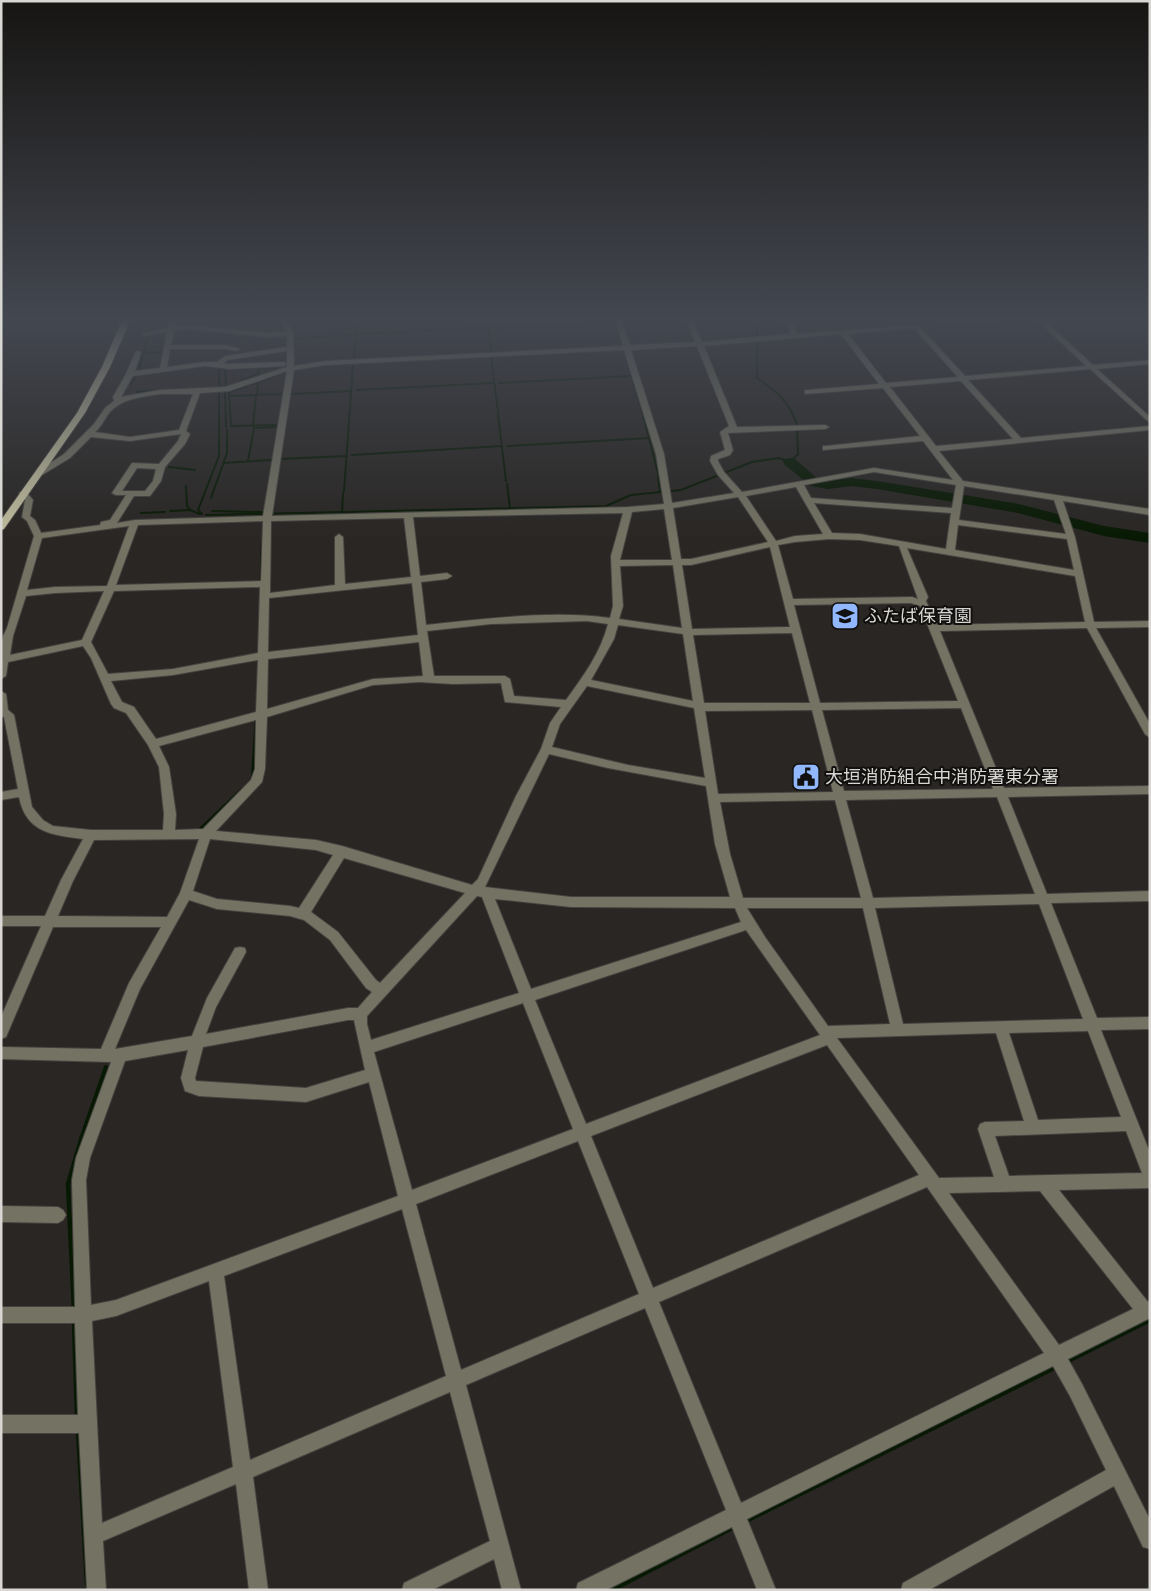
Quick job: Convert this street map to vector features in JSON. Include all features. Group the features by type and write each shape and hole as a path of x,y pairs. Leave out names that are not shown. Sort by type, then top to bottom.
{"main road":[{"path":"1,527 81,413 92,392"}],"street":[{"path":"118,402 117,396 119,392"},
{"path":"39,473 67,456 90,434 108,410 118,402 146,393 184,392"},
{"path":"182,432 197,392"},
{"path":"97,1590 87,1424 79,1180 83,1158 134,987 186,894 206,834 256,782 260,769 267,518 286,392"},
{"path":"641,392 660,454 719,833 727,867 739,904 750,924 827,1035 1056,1355 1150,1540"},
{"path":"719,392 733,427 724,432 729,450 727,453 714,458 714,461 721,474 741,494 773,543 868,903 898,1029"},
{"path":"890,392 960,483 950,552"},
{"path":"976,392 1019,441"},
{"path":"1119,392 1150,421"},
{"path":"727,430 825,427"},
{"path":"934,449 1150,428"},
{"path":"90,434 130,439 182,432"},
{"path":"161,467 134,466 116,493 146,494 157,481 161,467 182,442 186,434 182,432"},
{"path":"826,448 926,438"},
{"path":"38,536 135,523 408,514 628,510 669,507 874,470 1150,512"},
{"path":"798,483 830,536"},
{"path":"86,530 90,526 113,522 132,493"},
{"path":"1,676 8,636 38,536 31,520 26,517 29,500 24,494"},
{"path":"1058,498 1071,537 1090,625 1150,734"},
{"path":"807,500 956,511"},
{"path":"512,1590 406,1200 360,1024 361,1014 381,991 481,892 483,882 522,796 546,749 555,723 585,682 609,639 618,606 615,556 628,510"},
{"path":"408,514 429,679"},
{"path":"954,522 1071,537"},
{"path":"86,642 110,589 135,523"},
{"path":"615,563 678,563 795,539 830,536 860,537 1080,574"},
{"path":"339,537 340,588"},
{"path":"903,544 923,597 921,602"},
{"path":"265,596 447,576"},
{"path":"22,594 55,590 266,584"},
{"path":"789,602 921,602 924,604 1043,898 1150,1173"},
{"path":"104,678 173,672 264,656 513,620 587,618 689,632 796,630"},
{"path":"933,628 1150,624"},
{"path":"4,659 29,656 50,649 86,642"},
{"path":"86,642 115,701 118,705 130,710 153,744 164,767 170,814 169,834"},
{"path":"153,744 262,715 373,682 429,679 453,681 505,679 509,699 569,704"},
{"path":"585,682 710,708 965,704"},
{"path":"1,694 2,713 9,715 27,808 39,823 52,830 91,835 206,834 316,845 481,892 534,900 739,904 868,903 1150,896"},
{"path":"546,749 625,769 712,783"},
{"path":"714,798 1150,790"},
{"path":"1,796 23,792"},
{"path":"1,1033 67,880 91,835"},
{"path":"302,915 342,851"},
{"path":"481,892 527,997 767,1590"},
{"path":"186,894 217,904 290,910 308,916 334,936 371,984 381,991"},
{"path":"1,920 169,922"},
{"path":"367,1048 750,924"},
{"path":"240,952 208,1010 197,1042 188,1078 190,1086 306,1095 373,1074"},
{"path":"1,1053 113,1055 197,1042 348,1014 361,1014"},
{"path":"1,1315 83,1314 116,1308 406,1200 827,1035 898,1029 1150,1023"},
{"path":"1000,1026 1033,1126"},
{"path":"1004,1184 985,1128 1131,1124"},
{"path":"93,1536 648,1298 932,1182 1004,1184 1150,1180"},
{"path":"585,1590 738,1521 1056,1355 1148,1310 1044,1183"},
{"path":"1,1214 58,1215"},
{"path":"216,1272 259,1590"},
{"path":"1,1424 87,1424"},
{"path":"910,1590 1117,1474"},
{"path":"411,1590 500,1546"}],"waterway":[{"path":"202,514 198,510 219,456 219,392"},
{"path":"225,392 226,427"},
{"path":"229,392 231,426 253,426"},
{"path":"290,394 326,392"},
{"path":"346,456 351,392"},
{"path":"495,392 498,412"},
{"path":"637,392 640,404"},
{"path":"775,392 786,403 797,425"},
{"path":"257,395 282,394"},
{"path":"230,396 256,395"},
{"path":"253,426 256,395"},
{"path":"641,407 649,438"},
{"path":"498,414 502,446"},
{"path":"253,426 276,425"},
{"path":"248,461 254,428 275,427"},
{"path":"342,512 606,506 631,495 681,490 752,462 779,458 790,462 798,454 797,428"},
{"path":"223,463 227,453 227,430"},
{"path":"507,446 649,438"},
{"path":"649,438 658,473"},
{"path":"352,455 502,446"},
{"path":"502,446 506,481"},
{"path":"279,459 346,456"},
{"path":"344,491 346,456"},
{"path":"223,463 271,460"},
{"path":"790,462 811,479"},
{"path":"211,498 223,463"},
{"path":"169,467 195,470"},
{"path":"658,476 660,492"},
{"path":"816,483 828,485 851,482 877,485 1019,509 1104,531 1150,538"},
{"path":"507,484 510,508"},
{"path":"186,486 187,506 190,510"},
{"path":"342,512 343,493"},
{"path":"170,511 190,510"},
{"path":"190,510 200,514"},
{"path":"212,511 262,512 263,514"},
{"path":"141,513 165,512"},
{"path":"263,514 342,512"},
{"path":"206,515 263,514"},
{"path":"261,578 262,544"},
{"path":"242,790 252,780 256,719"},
{"path":"201,829 242,790"},
{"path":"81,1139 106,1067"},
{"path":"74,1310 68,1184 82,1137"},
{"path":"1066,1362 1150,1320"},
{"path":"74,1321 77,1417"},
{"path":"744,1522 1056,1367"},
{"path":"78,1431 87,1584"},
{"path":"612,1590 734,1527"}],"place":[{"name":"ふたば保育園","path":"845,616"},
{"name":"大垣消防組合中消防署東分署","path":"806,777"}]}
